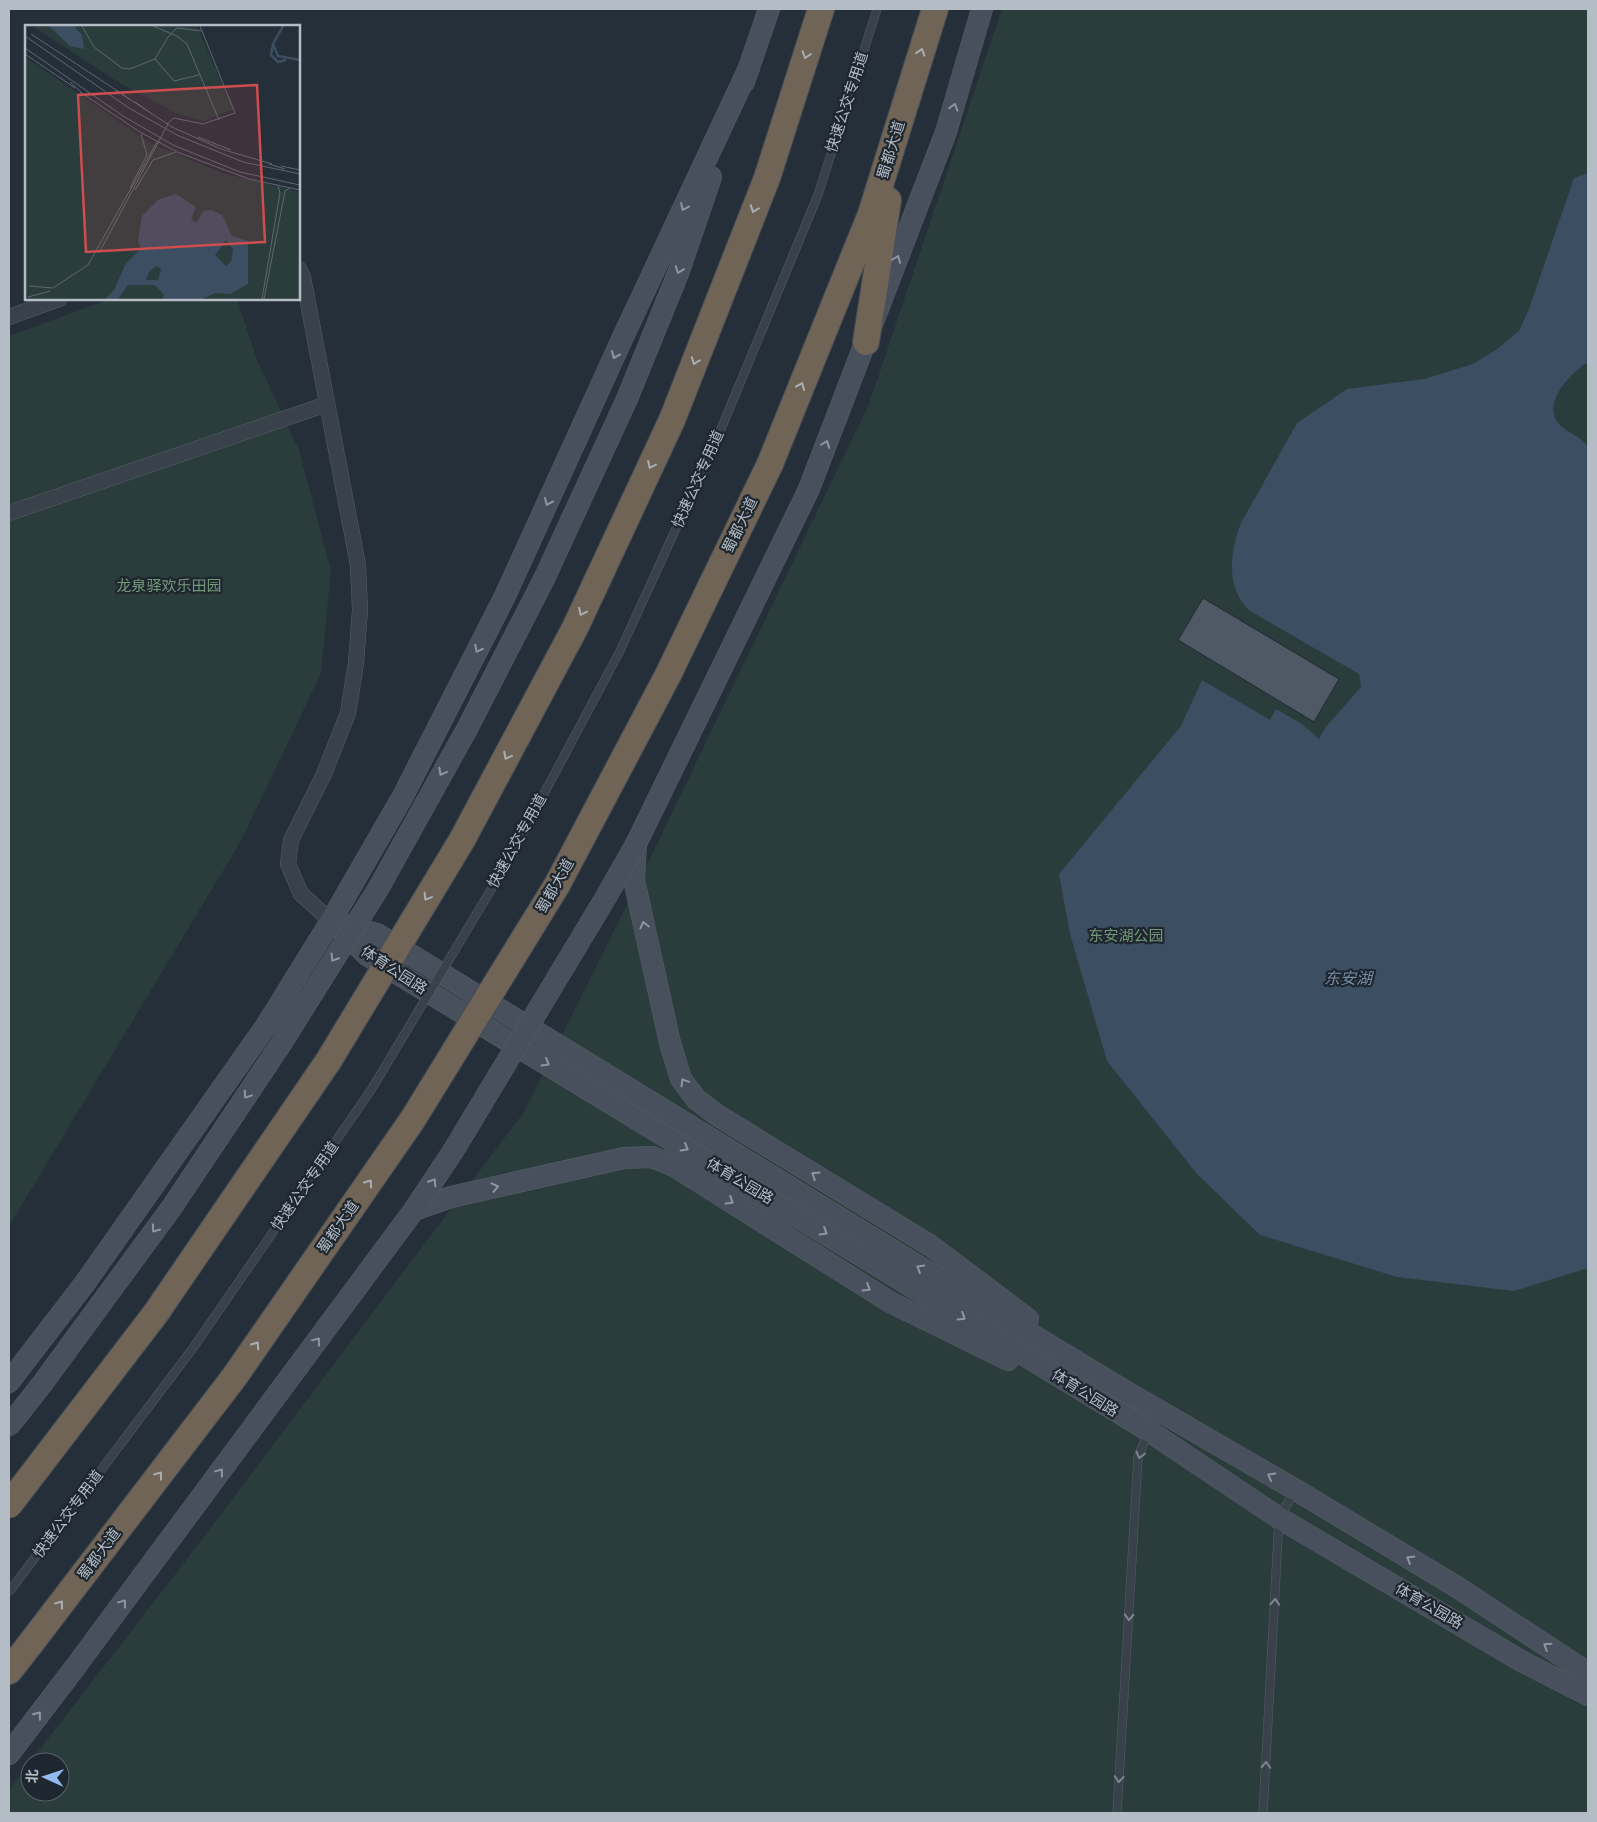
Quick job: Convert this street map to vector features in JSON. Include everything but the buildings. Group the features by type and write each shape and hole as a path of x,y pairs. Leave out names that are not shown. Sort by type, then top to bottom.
{"highway":[{"path":"9,1505 156,1313 329,1060 467,831 574,628 672,420 767,178 821,9"},
{"name":"蜀都大道","path":"9,1671 235,1376 413,1119 557,886 668,675 770,464 871,214 935,9"},
{"path":"866,342 901,117"}],"main road":[{"path":"9,1426 172,1207 281,1044 378,889 466,729 541,586 626,399 679,271 769,9"},
{"path":"9,1754 414,1210 460,1140 636,844 809,489 946,132 982,9"},
{"path":"9,1382 85,1283 266,1026 331,921 403,796 505,596 627,328 749,68"},
{"path":"636,844 634,880 670,1043 681,1079 696,1099 717,1115 931,1246 1125,1391"},
{"name":"体育公园路","path":"331,921 377,934 1125,1391 1154,1421 1279,1518 1523,1662 1588,1694"},
{"name":"体育公园路","path":"331,921 367,955 1114,1411 1154,1421 1296,1490 1457,1587 1588,1673"},
{"path":"414,1210 451,1197 624,1158 652,1158 674,1166 890,1302 1114,1411"}],"street":[{"path":"300,272 358,565 360,610 356,664 348,713 324,774 291,840 288,864 301,894 331,921"},
{"path":"9,317 56,300"},
{"path":"9,514 327,404"}],"lane":[{"name":"快速公交专用道","path":"9,1592 193,1348 371,1090 507,863 615,660 716,441 818,195 878,9"},
{"path":"1117,1813 1138,1457 1154,1421"},
{"path":"1263,1813 1279,1518 1296,1490"}],"green space":[{"name":"东安湖公园","path":"1002,9 1588,9 1588,1813 9,1813 9,1790 20,1776 20,1802 70,1802 70,1752 38,1752 187,1559 524,1112 655,848 869,404"},
{"name":"龙泉驿欢乐田园","path":"107,300 237,300 257,360 299,450 331,571 321,673 241,841 9,1226 9,336"}],"water":[{"name":"东安湖","path":"1588,173 1588,362 1566,381 1555,399 1553,408 1555,417 1560,425 1582,440 1588,447 1588,1268 1514,1291 1397,1277 1260,1235 1197,1174 1107,1061 1070,934 1059,874 1181,726 1202,680 1270,720 1276,709 1302,724 1319,739 1325,728 1361,687 1359,674 1250,611 1242,602 1236,592 1232,569 1234,545 1241,523 1297,423 1347,389 1424,379 1473,364 1496,350 1519,331 1529,309 1574,178"}]}
